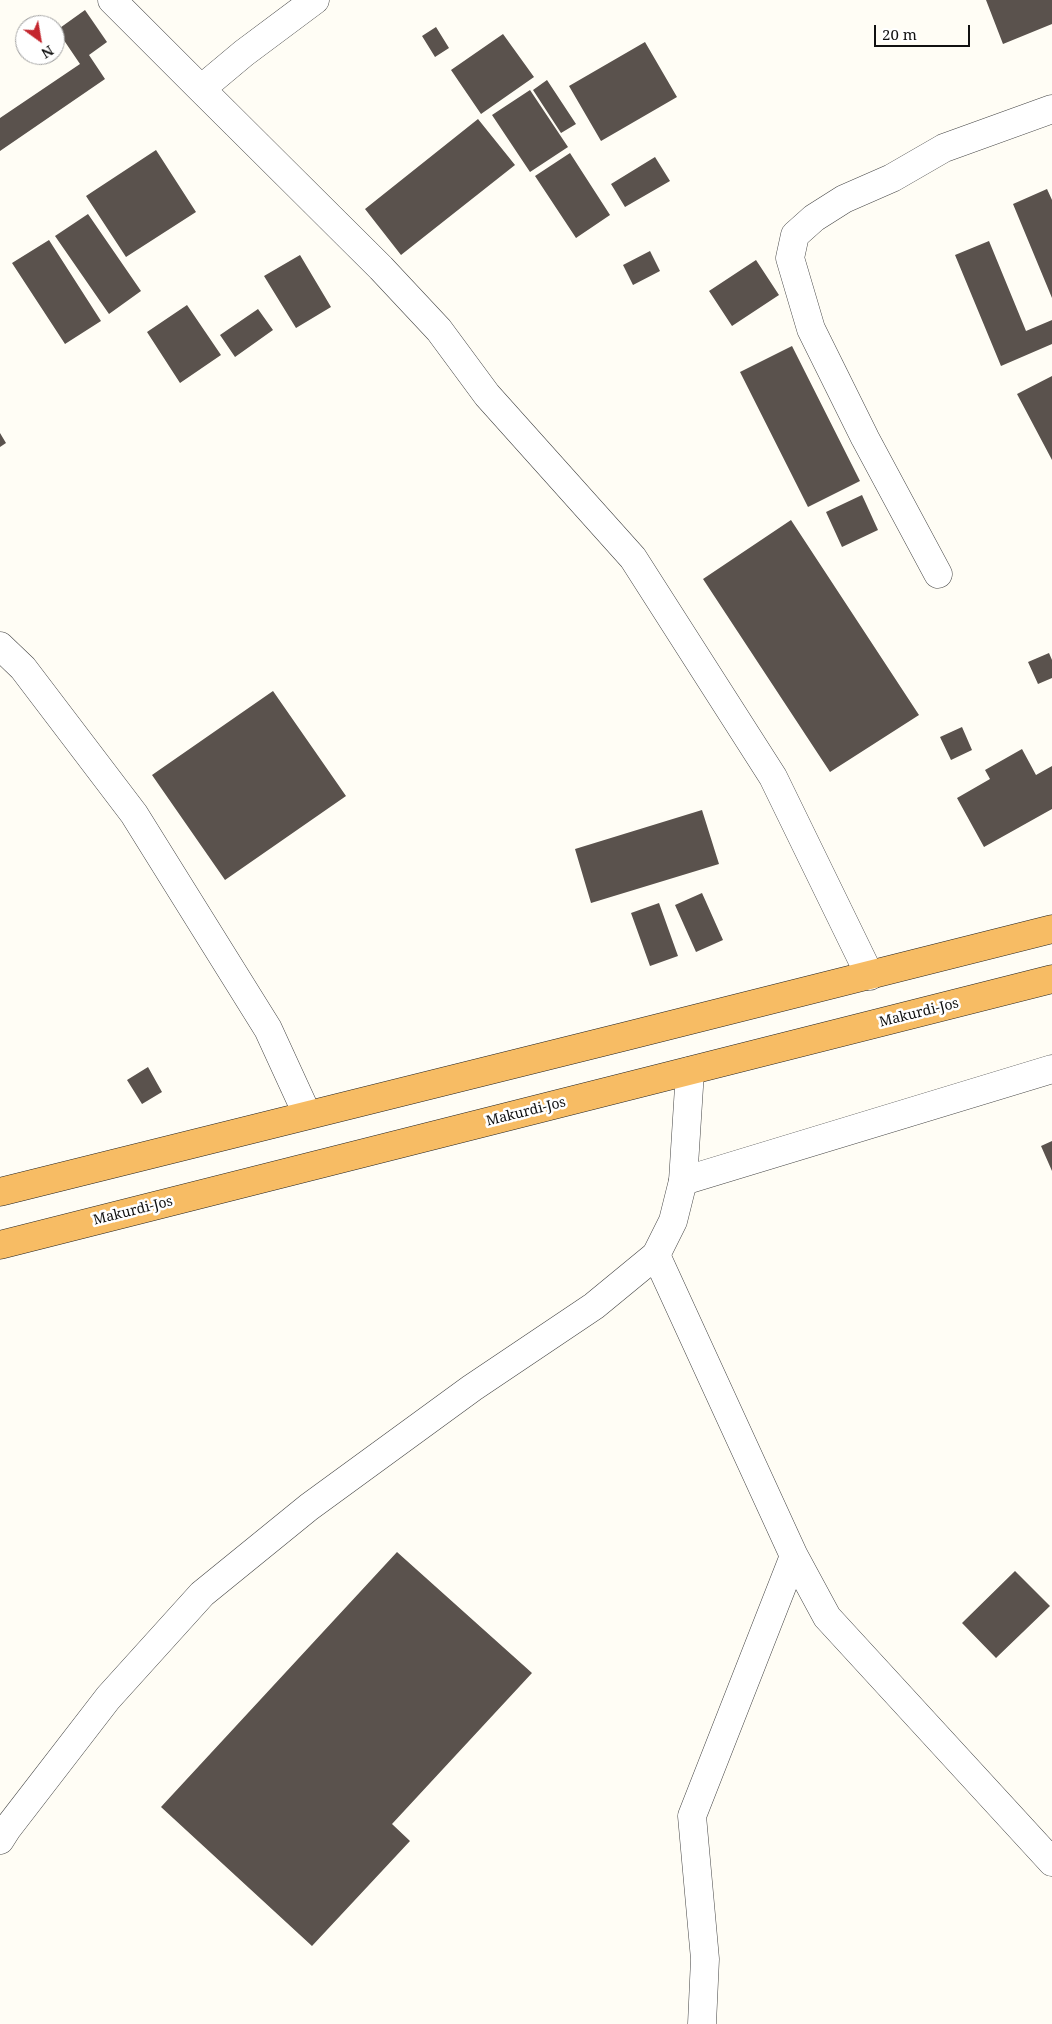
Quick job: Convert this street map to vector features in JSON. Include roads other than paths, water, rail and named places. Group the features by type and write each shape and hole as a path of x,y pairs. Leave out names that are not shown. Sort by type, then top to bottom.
{"highway":[{"path":"0,1192 1052,929"},
{"name":"Makurdi-Jos","path":"0,1245 1052,979"}],"street":[{"path":"112,0 381,268 439,330 487,395 633,558 773,777 870,976"},
{"path":"201,89 244,53 314,0"},
{"path":"938,574 865,438 811,329 790,258 795,235 814,218 844,199 892,178 944,148 1052,109"},
{"path":"0,646 23,668 134,814 268,1029 307,1114"},
{"path":"682,1181 1052,1070"},
{"path":"0,1840 12,1821 108,1698 202,1594 309,1507 472,1388 594,1306 656,1255 673,1221 682,1181 690,1071"},
{"path":"656,1255 794,1556 828,1617 1052,1862"},
{"path":"702,2024 705,1959 692,1816 794,1556"}]}
